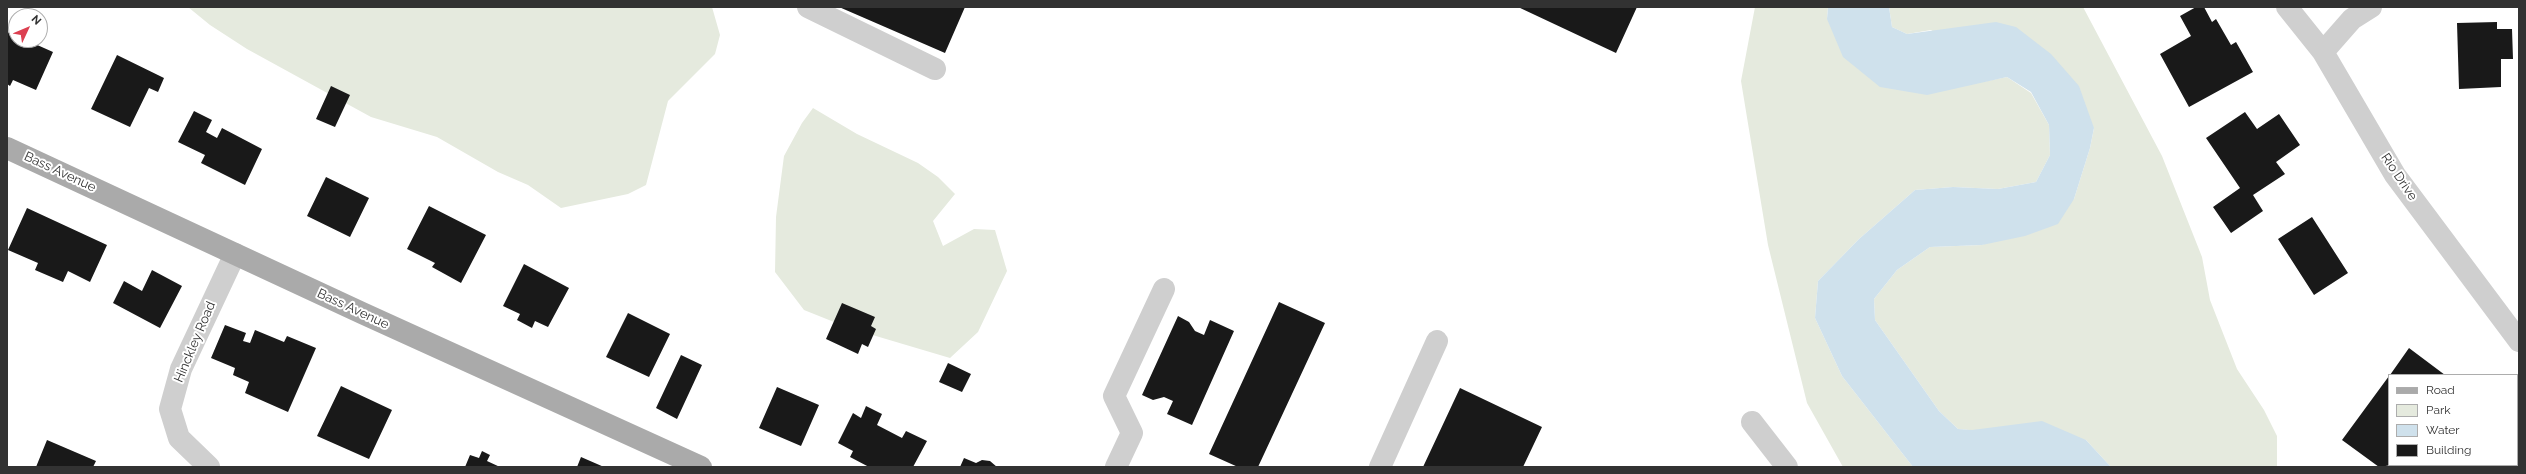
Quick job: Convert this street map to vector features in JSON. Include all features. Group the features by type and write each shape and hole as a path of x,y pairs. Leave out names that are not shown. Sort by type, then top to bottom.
{"main road":[{"name":"Bass Avenue","path":"7,148 701,467"}],"street":[{"path":"808,7 935,69"},
{"name":"Rio Drive","path":"2287,7 2323,52 2395,175 2519,341"},
{"path":"2323,52 2352,19 2371,7"},
{"name":"Hinckley Road","path":"209,467 179,438 170,409 181,369 235,254"},
{"path":"1116,467 1132,433 1114,396 1164,289"},
{"path":"1380,467 1437,341"},
{"path":"1752,422 1787,467"}],"green space":[{"path":"188,7 712,7 720,35 715,54 668,101 646,185 628,194 561,208 528,185 498,172 437,137 371,117 247,49 210,25"},
{"path":"1755,7 1828,7 1827,19 1967,85 2007,77 2031,93 2049,125 2050,155 2036,182 1998,189 1953,187 1915,190 1859,239 1818,281 1815,318 1842,376 1913,467 1843,467 1807,403 1768,245 1741,81"},
{"path":"1889,7 2083,7 2162,156 2202,257 2210,300 2237,369 2264,410 2277,436 2277,467 2111,467 2086,440 1958,429 1939,411 1875,320 1874,299 1897,270 1930,247 1982,245 2074,199 2090,148 2094,128 1931,30 1907,34 1892,27"},
{"path":"813,108 857,134 918,163 938,177 955,194 933,221 943,246 974,229 995,230 1007,271 978,332 950,358 849,328 804,310 775,272 776,217 784,156 802,123"}],"water":[{"path":"1828,7 1889,7 1892,27 1907,34 1996,22 2016,27 2051,54 2079,86 2094,128 2090,148 2074,199 2058,224 2025,236 1982,245 1930,247 1897,270 1874,299 1875,320 1939,411 1958,429 1972,430 2042,421 2086,440 2111,467 1913,467 1842,376 1815,318 1818,281 1859,239 1915,190 1953,187 1998,189 2036,182 2050,155 2049,125 2031,92 2007,77 1927,95 1880,87 1843,57 1827,19"}],"building":[{"path":"839,7 965,7 945,53"},
{"path":"1518,7 1637,7 1616,53"},
{"path":"2196,7 2204,7 2212,22 2216,19 2231,45 2236,42 2253,72 2189,107 2160,54 2191,36 2180,16"},
{"path":"2497,22 2497,29 2512,29 2513,59 2501,59 2501,87 2459,89 2457,23"},
{"path":"7,32 8,48 44,48 53,52 36,90 13,80 10,86 7,84"},
{"path":"117,55 164,78 158,92 149,88 130,127 91,109"},
{"path":"331,86 350,95 335,127 316,119"},
{"path":"194,111 212,120 206,132 217,138 222,128 262,149 245,185 201,163 205,155 178,142"},
{"path":"2245,112 2257,129 2279,114 2300,145 2276,162 2285,174 2253,195 2263,211 2231,233 2213,207 2240,188 2206,138"},
{"path":"326,177 369,198 350,237 307,216"},
{"path":"429,206 486,235 461,283 432,267 435,263 407,249"},
{"path":"27,208 107,245 90,282 68,271 63,282 35,270 38,263 8,250"},
{"path":"2312,217 2348,273 2314,295 2278,239"},
{"path":"524,264 569,288 548,327 535,321 532,328 517,320 520,314 503,306"},
{"path":"152,270 182,286 160,328 113,303 124,281 142,291"},
{"path":"1279,302 1325,323 1258,467 1238,467 1209,454"},
{"path":"842,303 875,317 871,326 876,329 868,347 862,344 858,354 826,339"},
{"path":"628,313 670,334 649,377 606,357"},
{"path":"1178,316 1189,322 1195,331 1204,335 1210,320 1234,331 1192,425 1167,414 1173,401 1164,397 1153,400 1142,395"},
{"path":"225,325 246,333 243,341 250,343 255,330 284,342 287,336 316,348 288,412 245,393 249,382 233,375 235,368 211,358"},
{"path":"2409,348 2444,374 2391,374"},
{"path":"681,355 702,365 677,419 656,408"},
{"path":"948,363 971,374 962,392 939,382"},
{"path":"2388,377 2388,466 2379,467 2342,440"},
{"path":"341,386 392,410 369,459 317,436"},
{"path":"777,387 819,405 801,446 759,428"},
{"path":"1460,388 1542,427 1523,467 1423,467"},
{"path":"866,406 882,414 877,425 902,438 906,431 927,441 913,467 869,467 850,457 853,451 838,443 853,413 861,418"},
{"path":"47,440 96,461 93,467 36,467"},
{"path":"482,451 490,455 487,461 500,467 465,467 470,455 479,458"},
{"path":"581,457 604,467 577,467"},
{"path":"964,458 976,463 982,460 990,461 997,467 960,467"}]}
